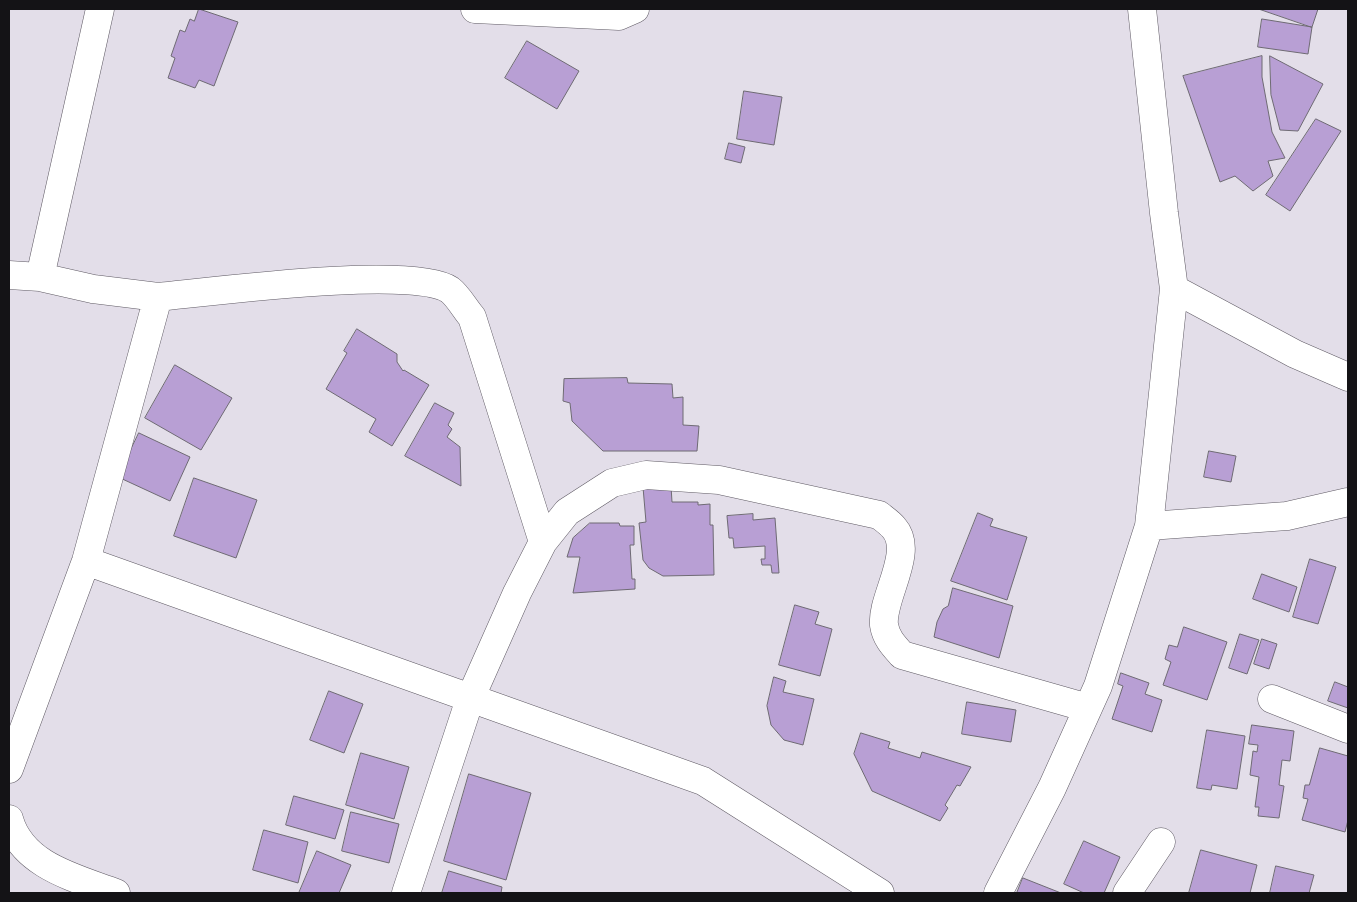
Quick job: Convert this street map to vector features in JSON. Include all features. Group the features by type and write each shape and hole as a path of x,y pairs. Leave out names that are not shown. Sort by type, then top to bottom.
{"street":[{"path":"40,277 100,9"},
{"path":"475,9 619,16 635,9"},
{"path":"998,893 1052,788 1098,686 1150,526 1174,289 1142,9"},
{"path":"9,275 40,277 93,288 158,297 359,279 415,280 450,290 472,317 543,542"},
{"path":"1174,289 1295,354 1348,377"},
{"path":"9,769 27,714 86,561 158,297"},
{"path":"406,893 470,699 517,593 543,542 567,512 612,483 646,475 719,480 879,515 895,529 901,544 898,569 884,616 884,627 891,643 902,655 1088,708"},
{"path":"1150,526 1287,516 1348,502"},
{"path":"86,561 703,781 880,893"},
{"path":"1272,699 1348,729"},
{"path":"9,819 23,848 50,868 116,893"},
{"path":"1127,893 1161,842"}],"building":[{"path":"199,9 238,22 214,86 199,80 195,88 168,78 175,58 171,56 180,30 185,32 190,19 194,21"},
{"path":"1259,9 1318,9 1312,27"},
{"path":"1262,19 1312,27 1308,54 1258,47"},
{"path":"527,41 579,71 557,109 505,78"},
{"path":"1262,56 1262,77 1272,132 1285,158 1268,161 1273,176 1253,191 1235,176 1220,182 1183,76"},
{"path":"1270,56 1323,84 1298,131 1280,130 1271,95"},
{"path":"744,91 782,97 774,145 737,139"},
{"path":"1316,119 1341,131 1290,211 1266,195"},
{"path":"729,143 745,147 741,163 725,159"},
{"path":"357,329 397,354 397,362 403,371 429,385 392,446 369,432 376,419 326,389 347,353 344,351"},
{"path":"175,365 232,398 201,450 145,418"},
{"path":"627,378 628,383 672,384 673,398 683,397 683,425 699,426 697,451 603,451 572,421 570,403 563,401 564,379"},
{"path":"435,403 454,413 448,425 452,429 447,437 460,447 461,486 405,456"},
{"path":"139,433 190,457 170,501 118,477"},
{"path":"1209,451 1236,456 1231,482 1204,477"},
{"path":"194,478 257,500 236,558 174,536"},
{"path":"671,486 672,502 698,502 698,505 710,504 710,525 713,525 714,575 663,576 649,568 643,560 639,523 646,522 643,487"},
{"path":"978,513 993,519 990,526 1027,537 1007,600 951,581"},
{"path":"753,514 753,520 775,518 779,573 772,573 771,565 762,565 761,559 765,559 765,546 734,548 733,538 729,538 727,516"},
{"path":"590,523 619,523 620,526 634,526 634,545 630,545 632,579 635,579 635,589 573,593 580,557 567,557 573,538"},
{"path":"1310,559 1336,567 1318,624 1293,617"},
{"path":"1262,574 1297,587 1289,612 1253,599"},
{"path":"953,588 1013,606 999,658 934,637 937,622 943,609 948,606"},
{"path":"795,605 819,612 815,624 832,629 820,676 779,665"},
{"path":"1184,627 1227,642 1207,700 1163,685 1171,662 1165,659 1169,645 1177,647"},
{"path":"1240,634 1259,640 1247,674 1229,668"},
{"path":"1262,639 1277,644 1269,669 1254,664"},
{"path":"1121,673 1149,683 1145,694 1162,700 1152,732 1112,719 1123,686 1118,684"},
{"path":"774,677 786,681 783,692 814,699 803,745 784,740 771,725 767,706"},
{"path":"1335,682 1348,687 1348,708 1328,701"},
{"path":"329,691 363,704 344,753 310,740"},
{"path":"967,702 1016,710 1011,742 962,734"},
{"path":"1252,725 1294,731 1290,761 1282,760 1279,785 1284,786 1279,818 1258,816 1259,807 1255,807 1259,777 1250,775 1253,751 1257,752 1258,745 1249,744"},
{"path":"1207,730 1245,736 1237,789 1212,785 1211,790 1197,788"},
{"path":"861,733 890,742 888,748 920,758 922,752 971,767 960,786 957,785 945,805 948,808 940,821 872,791 854,754"},
{"path":"1320,748 1348,756 1348,820 1345,832 1302,820 1308,799 1303,798 1305,785 1309,785"},
{"path":"361,753 409,767 394,819 346,805"},
{"path":"469,774 531,793 506,880 444,861"},
{"path":"294,796 344,810 335,839 286,825"},
{"path":"351,812 399,824 389,863 342,851"},
{"path":"264,830 308,842 298,883 253,870"},
{"path":"1084,841 1120,857 1104,893 1084,893 1064,884"},
{"path":"1201,850 1257,865 1250,893 1189,893"},
{"path":"317,851 351,865 339,893 299,893"},
{"path":"1276,866 1314,875 1309,893 1270,893"},
{"path":"449,871 502,887 501,893 442,893"},
{"path":"1023,878 1061,893 1017,893"}]}
